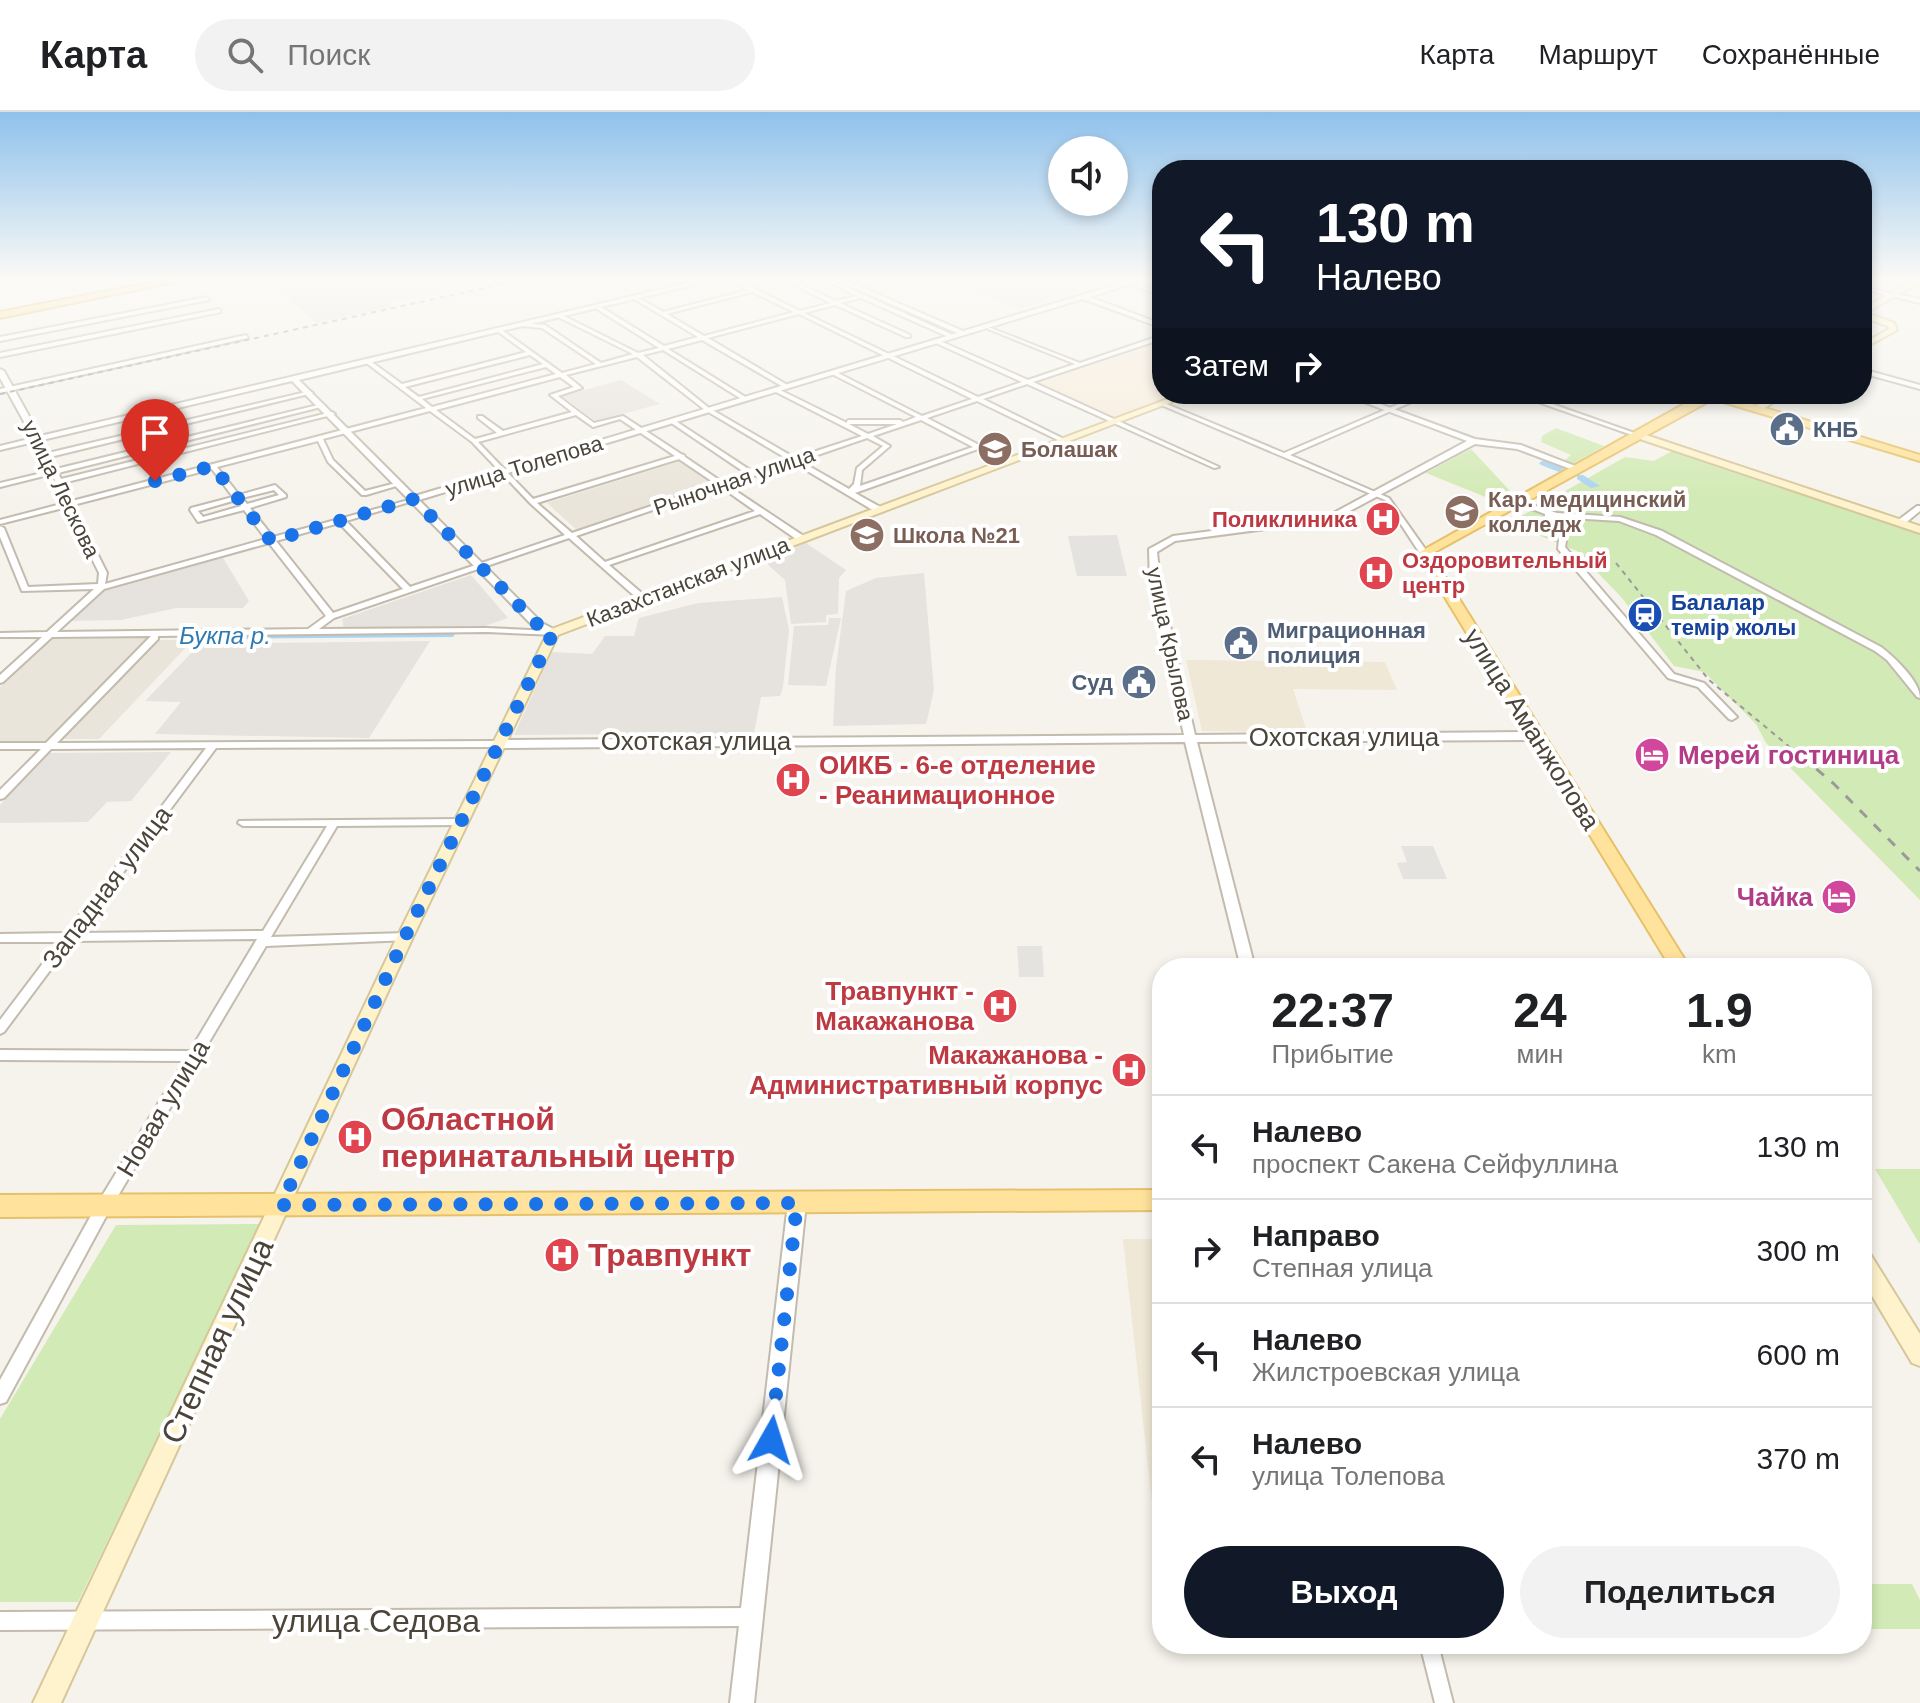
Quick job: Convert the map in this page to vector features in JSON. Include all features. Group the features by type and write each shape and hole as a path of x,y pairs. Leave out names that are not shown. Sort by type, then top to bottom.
{"main road":[{"name":"Казахстанская улица","path":"553,633 1162,404"},
{"path":"1424,553 1694,404"},
{"path":"1746,404 1920,456"},
{"path":"1759,408 1766,404"},
{"path":"1637,435 1920,530"},
{"name":"улица Аманжолова","path":"1424,553 1675,958"},
{"name":"Степная улица","path":"47,1703 405,937 553,633"},
{"path":"0,1206 1152,1200"},
{"path":"1872,1276 1920,1355"}],"street":[{"path":"5,390 181,351"},
{"path":"0,448 409,351"},
{"path":"582,351 601,365"},
{"path":"630,351 707,409 879,510"},
{"path":"0,522 656,351"},
{"path":"667,351 745,399"},
{"path":"729,351 787,387"},
{"path":"877,351 1064,441"},
{"name":"улица Толепова","path":"101,587 271,541 905,351"},
{"path":"973,351 1027,382 1216,467"},
{"path":"1047,351 1081,365"},
{"name":"Рыночная улица","path":"310,632 331,616 407,589 1121,351"},
{"path":"401,386 530,353 579,388 553,395 593,425 621,417 802,539"},
{"path":"367,361 474,441 532,502 642,598"},
{"path":"417,399 547,365"},
{"name":"улица Лескова","path":"0,371 5,390 38,439 103,573 101,587 0,680"},
{"path":"834,373 1008,462"},
{"path":"1872,374 1920,387"},
{"path":"295,380 538,625 553,633"},
{"path":"776,390 828,420 887,446 859,469 857,485 850,492"},
{"path":"45,456 310,393"},
{"path":"1162,404 1379,495 1474,441"},
{"path":"1375,404 1474,441 1518,447 1579,469"},
{"path":"1285,455 1401,404"},
{"path":"1547,404 1637,435"},
{"path":"0,485 322,406"},
{"path":"474,441 576,413"},
{"path":"59,482 332,414"},
{"path":"480,417 501,433"},
{"path":"828,420 915,421"},
{"path":"672,421 753,475"},
{"path":"320,439 330,461 364,494 400,484"},
{"path":"850,492 978,447"},
{"path":"532,502 682,456"},
{"path":"213,466 331,616"},
{"path":"275,487 284,496 244,507 201,520 194,510 275,487"},
{"name":"улица Аманжолова","path":"1379,495 1391,503 1424,553"},
{"name":"улица Крылова","path":"1245,958 1190,737 1151,555 1154,548 1173,539 1319,521 1379,495"},
{"path":"1518,502 1544,512 1620,519 1683,543 1878,649 1920,695"},
{"path":"1900,523 1920,508"},
{"path":"605,564 761,511"},
{"path":"1544,512 1564,529 1561,547 1671,676 1701,685 1732,717"},
{"path":"341,520 407,589"},
{"path":"0,528 25,589 101,587"},
{"name":"Казахстанская улица","path":"0,635 487,630 553,633"},
{"path":"0,796 155,637"},
{"name":"Охотская улица","path":"0,746 1536,736"},
{"name":"Западная улица","path":"0,1029 213,745"},
{"path":"243,823 461,822"},
{"name":"Новая улица","path":"0,1396 104,1206 333,824"},
{"path":"0,938 405,937"},
{"path":"0,1055 195,1056"},
{"path":"742,1703 797,1203"},
{"name":"улица Седова","path":"0,1621 752,1617"},
{"path":"1432,1654 1444,1703"}],"shaded area":[{"path":"1132,351 1152,351 1154,404 1116,418 1038,383"},
{"path":"621,380 660,404 596,421 562,396"},
{"path":"680,461 713,485 577,530 547,503"},
{"path":"1117,535 1127,576 1077,576 1068,536"},
{"path":"806,543 846,570 839,578 838,614 826,615 826,622 791,624 785,580 764,561"},
{"path":"223,558 249,601 243,608 176,608 121,620 68,621 101,592"},
{"path":"924,573 934,690 926,724 833,726 836,667 846,591 876,578"},
{"path":"471,575 508,618 485,626 344,629 342,619"},
{"path":"782,597 789,630 783,687 780,696 761,697 754,733 514,735 552,652 592,654 605,636 634,636 639,618 698,603"},
{"path":"829,618 841,618 826,686 788,685 794,626 828,625"},
{"path":"149,636 47,742 0,742 0,687 51,638"},
{"path":"157,640 193,640 99,739 62,739"},
{"path":"430,641 369,738 155,734 181,702 145,701 200,644"},
{"path":"1186,660 1385,662 1397,690 1293,689 1307,732 1202,731"},
{"path":"171,752 131,801 107,802 88,822 0,823 0,805 48,753"},
{"path":"1401,846 1433,846 1447,879 1403,879 1397,863 1407,862"},
{"path":"1017,946 1042,946 1044,977 1019,977"},
{"path":"1123,1239 1152,1239 1152,1503"}],"green space":[{"path":"1556,428 1604,446 1572,464 1564,461 1571,455 1541,442 1542,436"},
{"path":"1471,449 1510,491 1493,500 1426,473"},
{"path":"1672,451 1920,534 1920,900 1766,743 1756,724 1704,672 1674,666 1622,598 1577,551 1509,523 1625,457 1654,461"},
{"path":"1875,1169 1920,1169 1920,1243 1919,1243"},
{"path":"261,1224 78,1602 0,1602 0,1419 116,1225"},
{"path":"1872,1584 1912,1584 1920,1600 1920,1629 1872,1629"}],"waterway":[{"path":"1544,463 1559,469"},
{"path":"1580,477 1595,486"},
{"name":"Букпа р.","path":"183,635 449,634"}],"railway":[{"path":"0,394 195,351"},
{"path":"1616,563 1709,680 1803,758"},
{"path":"1801,756 1833,783 1920,871"}],"place":[{"name":"КНБ","path":"1787,429"},
{"name":"Болашак","path":"995,449"},
{"name":"Кар. медицинский колледж","path":"1462,512"},
{"name":"Поликлиника","path":"1383,519"},
{"name":"Школа №21","path":"867,535"},
{"name":"Оздоровительный центр","path":"1376,573"},
{"name":"Балалар темір жолы","path":"1645,615"},
{"name":"Миграционная полиция","path":"1241,643"},
{"name":"Суд","path":"1139,682"},
{"name":"Мерей гостиница","path":"1652,755"},
{"name":"ОИКБ - 6-е отделение - Реанимационное","path":"793,780"},
{"name":"Чайка","path":"1839,897"},
{"name":"Травпункт - Макажанова","path":"1000,1006"},
{"name":"Макажанова - Административный корпус","path":"1129,1070"},
{"name":"Областной перинатальный центр","path":"355,1137"},
{"name":"Травпункт","path":"562,1255"}],"route":[{"path":"155,481 213,466 271,541 414,499 538,625 553,633 405,937 281,1205 797,1203 771,1440"}]}
